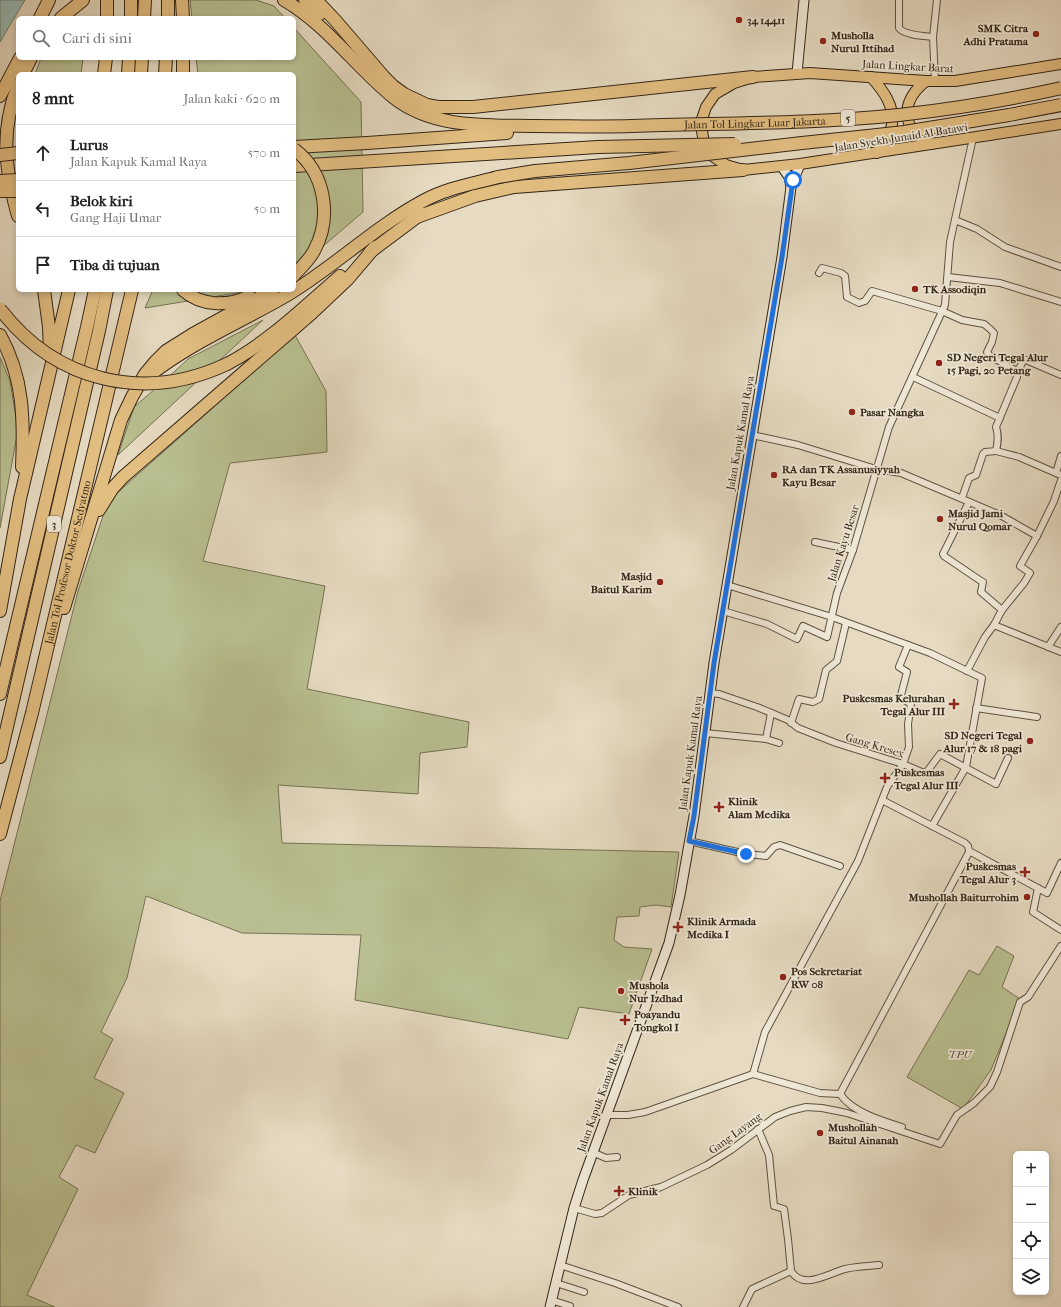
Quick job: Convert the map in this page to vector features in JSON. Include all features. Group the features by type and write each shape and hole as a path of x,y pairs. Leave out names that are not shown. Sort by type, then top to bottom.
{"highway":[{"path":"63,16 83,0"},
{"path":"107,0 107,16"},
{"path":"130,16 131,0"},
{"path":"144,16 145,0"},
{"path":"168,0 168,16"},
{"path":"182,0 183,16"},
{"path":"284,0 321,27 393,97 418,112 441,120 463,124 596,127"},
{"path":"305,0 353,47 393,97"},
{"path":"316,0 393,86 414,99 432,106 456,108 473,107 753,77"},
{"path":"40,16 49,1"},
{"path":"0,80 16,55"},
{"path":"104,72 106,60"},
{"path":"128,72 129,60"},
{"path":"141,72 142,60"},
{"path":"165,72 166,60"},
{"path":"183,60 183,72"},
{"path":"0,96 16,76"},
{"name":"Jalan Tol Lingkar Luar Jakarta","path":"596,127 815,120 899,115 993,102 1061,88"},
{"path":"16,92 10,111 6,141 9,182 16,208"},
{"name":"Jalan Tol Lingkar Luar Jakarta","path":"802,142 904,132 1061,105"},
{"path":"296,148 596,127"},
{"path":"296,166 598,147 802,142"},
{"path":"296,289 402,213 424,200 452,188 498,177 535,171 629,163 802,142"},
{"path":"296,150 308,162 318,179 324,199 323,224 318,244 311,256 296,273"},
{"path":"0,155 16,153"},
{"path":"0,161 16,160"},
{"path":"414,218 475,196 514,187 743,170"},
{"path":"0,181 16,180"},
{"path":"0,309 19,331 41,350 57,360 79,370 107,379 139,383 171,382 190,378 227,364 244,354 270,336 375,247 414,218 428,208 486,180"},
{"path":"0,191 16,190"},
{"path":"90,524 107,496 123,477 312,313 346,280 375,247"},
{"path":"44,292 50,327 50,373"},
{"path":"0,611 20,499 68,292"},
{"name":"3","path":"0,694 86,334 95,292"},
{"name":"Jalan Tol Profesor Doktor Sedyatmo","path":"0,757 99,331 107,292"},
{"name":"Jalan Tol Profesor Doktor Sedyatmo","path":"0,834 32,712 132,292"},
{"path":"186,292 199,300 223,304 258,294"},
{"path":"138,387 144,380 168,362 290,292"},
{"path":"32,712 121,420 138,387 148,369 166,351 258,294"},
{"path":"0,335 14,364 22,403 23,433 20,499"}],"main road":[{"path":"797,73 804,0"},
{"name":"Jalan Lingkar Barat","path":"743,170 726,165 711,155 702,138 702,118 709,102 719,91 734,83 753,77 797,73 930,81 955,81 1061,64"},
{"path":"871,77 882,89 889,102 892,114 892,126 877,153"},
{"path":"930,81 917,88 913,93 908,107 908,116 910,125 919,136 932,144"},
{"name":"Jalan Syekh Junaid Al Batawi","path":"743,170 782,167 1061,124"},
{"name":"Jalan Kapuk Kamal Raya","path":"551,1304 574,1208 592,1152 669,943 680,895 694,816 722,611 782,257 791,187 800,164"},
{"path":"782,167 788,177 791,187"}],"street":[{"path":"899,0 899,28 901,31 920,36 932,37"},
{"path":"930,81 932,37 937,0"},
{"name":"Jalan Kayu Besar","path":"722,611 767,624 797,639 803,626 827,637 837,593 853,550 889,426 913,377 945,305 950,242 973,138"},
{"path":"955,220 977,229 1005,248 1061,267"},
{"path":"819,273 822,268 841,273 845,276 847,297 860,304 865,301 872,291 942,311 962,320 984,324 993,332 994,336 987,350 987,354 1010,368 1017,370"},
{"path":"948,276 1000,283 1061,302"},
{"path":"996,451 998,433 996,426 1017,377 1017,370 1022,361 1026,360 1061,375"},
{"path":"913,377 1000,418"},
{"path":"752,435 798,445 876,469 901,473 1000,515 1038,536"},
{"path":"962,498 969,478 976,475 985,452 996,451 1019,457 1059,474 1061,456"},
{"path":"967,671 985,637 994,625 1002,610 1024,583 1030,573 1020,566 1038,536 1054,501 1061,480"},
{"path":"969,502 943,554 983,582 981,592 1002,610"},
{"path":"815,542 853,550"},
{"path":"727,585 832,617 930,653 982,678 966,767 932,826"},
{"path":"791,723 799,699 813,702 819,699 826,670 837,661 846,623"},
{"path":"994,625 1061,652"},
{"path":"1048,647 1061,627"},
{"path":"754,1074 765,1032 858,861 887,786 903,764 909,747 908,724 911,704 903,699 901,695 907,672 899,668 908,645"},
{"name":"Gang Kresex","path":"710,693 719,694 770,713 798,728 836,743 903,764 926,773 940,754 996,784 1008,758"},
{"path":"976,708 1037,717"},
{"path":"766,739 770,713"},
{"path":"705,733 766,739 779,743"},
{"path":"882,800 965,844 968,846 969,851 1046,893 1061,863"},
{"path":"689,841 746,854 766,856 774,847 780,845 840,866"},
{"path":"840,1094 968,854"},
{"path":"1038,888 1033,912 1061,930"},
{"name":"Gang Layang","path":"574,1208 595,1214 602,1213 629,1195 661,1186 707,1165 731,1150 775,1117 806,1107 822,1108 847,1113 940,1144 957,1115 974,1103 990,1087 997,1072 1020,1002 1028,997 1061,946"},
{"path":"606,1115 628,1115 645,1112 754,1074 820,1093 840,1094"},
{"path":"840,1094 852,1107 902,1127"},
{"path":"758,1129 769,1155 774,1206 784,1209 791,1271 793,1274 803,1280 815,1280 845,1268 879,1265"},
{"path":"592,1152 606,1158 617,1157"},
{"path":"560,1265 615,1283 678,1307"},
{"path":"743,1307 752,1289 791,1271"},
{"path":"556,1283 584,1292"},
{"path":"551,1304 570,1306"}],"green space":[{"path":"190,0 256,0 274,6 283,16 192,16"},
{"path":"296,30 361,102 363,212 296,269 296,72 198,72 196,60 296,60"},
{"path":"40,60 83,60 81,72 36,72"},
{"path":"152,292 243,292 145,308"},
{"path":"263,320 118,455 134,407 188,359"},
{"path":"295,335 326,391 327,452 230,463 203,561 325,586 307,689 469,722 467,747 420,753 418,794 278,785 282,843 679,852 671,907 656,905 640,907 639,916 617,917 614,940 624,947 652,949 629,1014 579,1007 568,1039 355,1000 361,935 242,933 146,896 127,978 101,1032 113,1039 94,1078 124,1093 95,1153 76,1145 59,1177 78,1189 27,1295 55,1307 0,1307 0,901 78,591 108,501"},
{"path":"0,357 10,381 18,430 0,528"},
{"name":"TPU","path":"997,946 1014,956 1002,987 1020,999 991,1070 963,1109 907,1077 969,970 979,975"}],"water":[{"path":"0,0 25,0 0,42"}],"place":[{"name":"34 14411","path":"739,20"},
{"name":"SMK Citra Adhi Pratama","path":"1036,34"},
{"name":"Musholla Nurul Ittihad","path":"823,41"},
{"name":"TK Assodiqin","path":"915,289"},
{"name":"SD Negeri Tegal Alur 15 Pagi, 20 Petang","path":"939,363"},
{"name":"Pasar Nangka","path":"852,412"},
{"name":"RA dan TK Assanusiyyah Kayu Besar","path":"774,475"},
{"name":"Masjid Jami Nurul Qomar","path":"940,519"},
{"name":"Masjid Baitul Karim","path":"660,582"},
{"name":"Puskesmas Kelurahan Tegal Alur III","path":"954,704"},
{"name":"SD Negeri Tegal Alur 17 & 18 pagi","path":"1030,741"},
{"name":"Puskesmas Tegal Alur III","path":"885,778"},
{"name":"Klinik Alam Medika","path":"719,807"},
{"name":"Puskesmas Tegal Alur 3","path":"1025,872"},
{"name":"Mushollah Baiturrohim","path":"1027,897"},
{"name":"Klinik Armada Medika I","path":"678,927"},
{"name":"Pos Sekretariat RW 08","path":"783,977"},
{"name":"Mushola Nur Izdhad","path":"621,991"},
{"name":"Poayandu Tongkol I","path":"625,1020"},
{"name":"Mushollah Baitul Ainanah","path":"820,1133"},
{"name":"Klinik","path":"619,1191"}],"route":[{"path":"746,854 689,841 694,816 714,663 782,257 793,180"}]}
